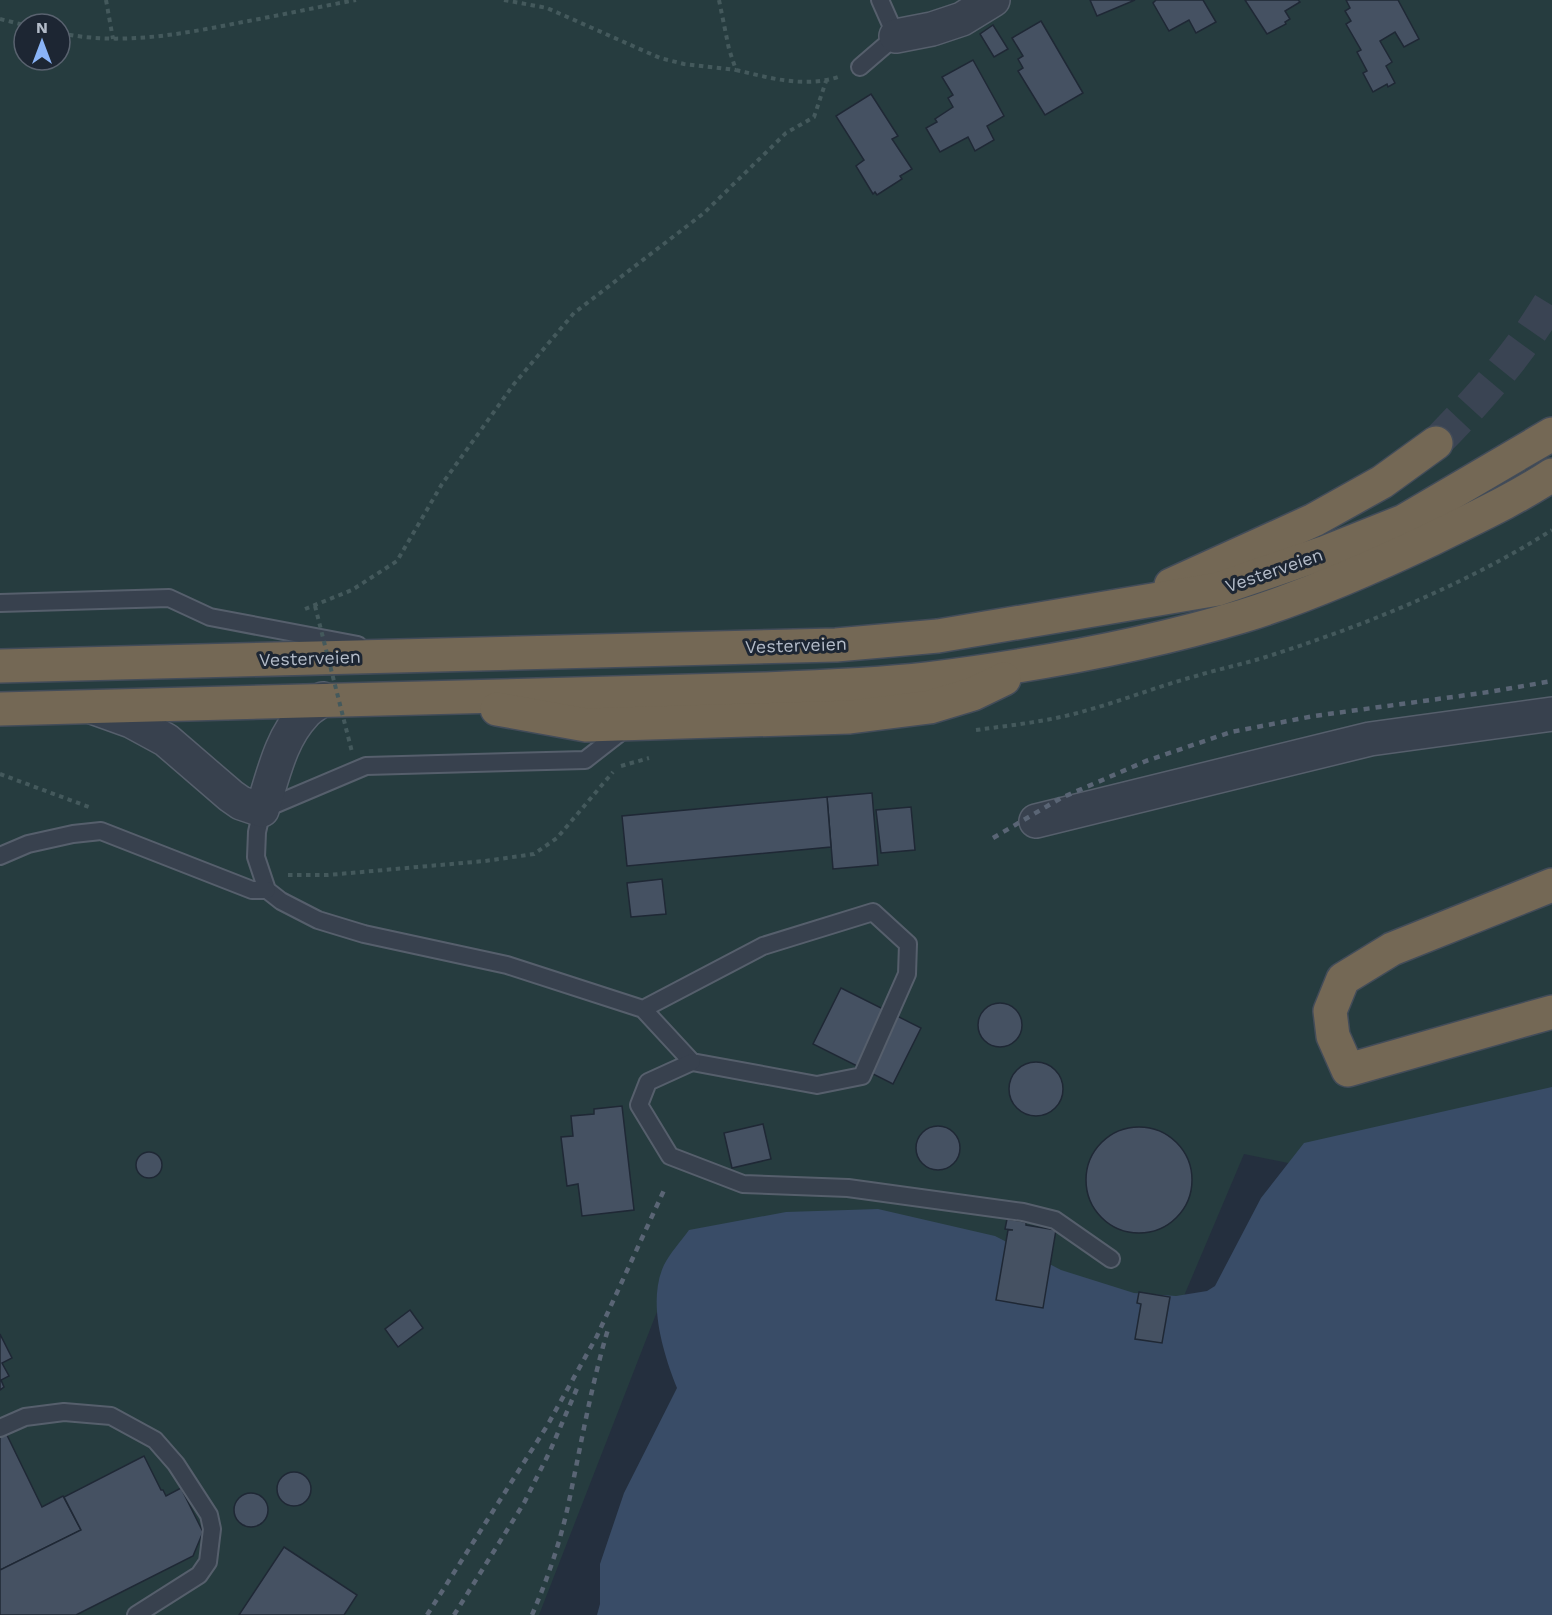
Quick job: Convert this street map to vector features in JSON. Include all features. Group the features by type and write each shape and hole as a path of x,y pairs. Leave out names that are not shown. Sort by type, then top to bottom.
{"highway":[{"name":"Vesterveien","path":"0,666 836,645 938,636 1040,621 1218,589 1345,544 1404,521 1552,434"},
{"path":"1128,604 1314,520 1382,482 1436,443"},
{"name":"Vesterveien","path":"0,708 855,685 926,679 1041,662 1165,636 1244,615 1329,585 1488,511 1552,475"},
{"path":"1488,511 1533,512 1552,500"},
{"path":"424,697 586,725 850,717 930,707 973,694 1041,662"},
{"path":"1552,885 1392,949 1343,979 1330,1011 1333,1036 1348,1070 1552,1012"}],"street":[{"path":"896,36 932,29 962,19 993,0"},
{"path":"92,706 131,721 166,740 231,796 241,803 262,810 283,747 292,728 305,712 323,699"},
{"path":"1036,821 1370,739 1552,714"}],"lane":[{"path":"860,67 896,36 880,0"},
{"path":"0,603 169,598 210,617 406,655"},
{"path":"632,724 585,760 366,766 262,810 257,832 256,857 267,890 281,901 329,923 364,934 507,965 643,1009 692,1062"},
{"path":"0,856 28,844 73,834 101,831 252,890 267,890"},
{"path":"643,1009 763,946 873,912 908,944 907,974 862,1076 817,1085 692,1062 648,1082 639,1105 670,1156 743,1184 848,1188 1023,1212 1055,1220 1111,1259"},
{"path":"0,1428 25,1417 64,1412 111,1416 154,1440 176,1464 209,1515 212,1529 207,1562 199,1575 136,1615"}],"path":[{"path":"106,0 113,39"},
{"path":"72,34 113,39 152,38 189,33 356,0"},
{"path":"504,0 547,8 660,58 684,64 736,70 792,82 826,81 860,67"},
{"path":"719,0 729,49 736,70"},
{"path":"297,611 352,590 397,561 442,484 514,384 574,313 704,213 786,133 814,117 826,81"},
{"path":"315,606 352,752"},
{"path":"349,873 485,861"}],"green space":[{"path":"0,0 1552,0 1552,1117 1312,1168 1244,1154 1170,1329 679,1255 539,1615 0,1615"}],"water":[{"path":"1552,1087 1552,1615 597,1615 600,1604 600,1564 624,1493 677,1388 662,1343 657,1294 664,1265 689,1230 786,1212 878,1209 995,1236 1061,1270 1134,1293 1176,1296 1207,1291 1215,1286 1261,1198 1304,1143"}],"building":[{"path":"1090,0 1135,0 1097,16"},
{"path":"1156,0 1203,0 1216,22 1196,33 1189,20 1169,31 1153,3"},
{"path":"1245,0 1298,0 1300,2 1285,11 1290,19 1285,22 1286,24 1267,34"},
{"path":"1346,0 1398,0 1419,39 1404,47 1395,32 1380,41 1392,62 1386,66 1395,83 1388,87 1387,84 1373,92 1363,73 1367,71 1357,52 1361,50 1346,24 1351,21 1345,11 1350,8"},
{"path":"1041,21 1083,93 1045,115 1018,71 1023,68 1018,59 1023,56 1012,38"},
{"path":"993,25 1008,49 994,57 980,34"},
{"path":"973,60 1004,116 987,126 994,140 975,151 968,137 940,152 926,128 937,122 935,119 953,107 948,98 953,95 942,77"},
{"path":"871,94 898,136 892,139 912,169 900,176 902,179 877,195 875,192 873,194 856,166 864,160 836,116"},
{"path":"872,793 878,865 833,869 827,797"},
{"path":"827,797 831,847 627,866 622,816"},
{"path":"911,807 915,850 881,853 876,810"},
{"path":"662,879 666,914 631,917 627,883"},
{"path":"841,988 921,1028 893,1084 813,1044"},
{"path":"1000,1003 1008,1004 1016,1009 1021,1017 1021,1033 1016,1041 1008,1046 1000,1047 992,1046 984,1041 979,1033 978,1025 979,1017 984,1009 992,1004"},
{"path":"1031,1062 1041,1062 1051,1066 1059,1074 1063,1089 1059,1104 1051,1112 1041,1116 1031,1116 1021,1112 1013,1104 1009,1094 1009,1084 1013,1074 1021,1066"},
{"path":"622,1106 634,1210 582,1216 578,1184 567,1186 561,1137 573,1136 571,1116 594,1114 594,1109"},
{"path":"763,1124 771,1159 732,1168 724,1133"},
{"path":"938,1126 953,1133 960,1148 953,1163 938,1170 923,1163 916,1148 923,1133"},
{"path":"1139,1127 1159,1131 1177,1142 1188,1160 1192,1180 1188,1200 1177,1218 1159,1229 1139,1233 1119,1229 1101,1218 1090,1200 1086,1180 1090,1160 1101,1142 1119,1131"},
{"path":"149,1152 158,1156 162,1165 158,1174 149,1178 140,1174 136,1165 140,1156"},
{"path":"1007,1219 1056,1230 1043,1308 996,1300 1008,1230 1013,1230 1005,1229"},
{"path":"1139,1292 1170,1297 1162,1343 1135,1339 1141,1304 1137,1303"},
{"path":"410,1310 423,1328 398,1347 385,1329"},
{"path":"0,1334 12,1358 2,1363 9,1376 1,1380 4,1387 0,1390"},
{"path":"4,1429 42,1507 63,1496 81,1530 0,1570 0,1431"},
{"path":"144,1456 166,1496 181,1488 203,1532 193,1556 76,1615 0,1615 0,1570 81,1530 64,1497"},
{"path":"294,1472 306,1477 311,1489 306,1501 294,1506 282,1501 277,1489 282,1477"},
{"path":"251,1493 263,1498 268,1510 263,1522 251,1527 239,1522 234,1510 239,1498"},
{"path":"284,1547 357,1595 344,1615 239,1615"}],"tunnel":[{"path":"1436,443 1499,374 1527,338 1552,299"}],"railway":[{"path":"993,838 1061,798 1146,761 1231,732 1314,716 1552,681"},
{"path":"427,1615 547,1426 597,1336 665,1188"},
{"path":"532,1615 561,1534 609,1326"},
{"path":"454,1615 524,1503 550,1451 578,1386"}]}
